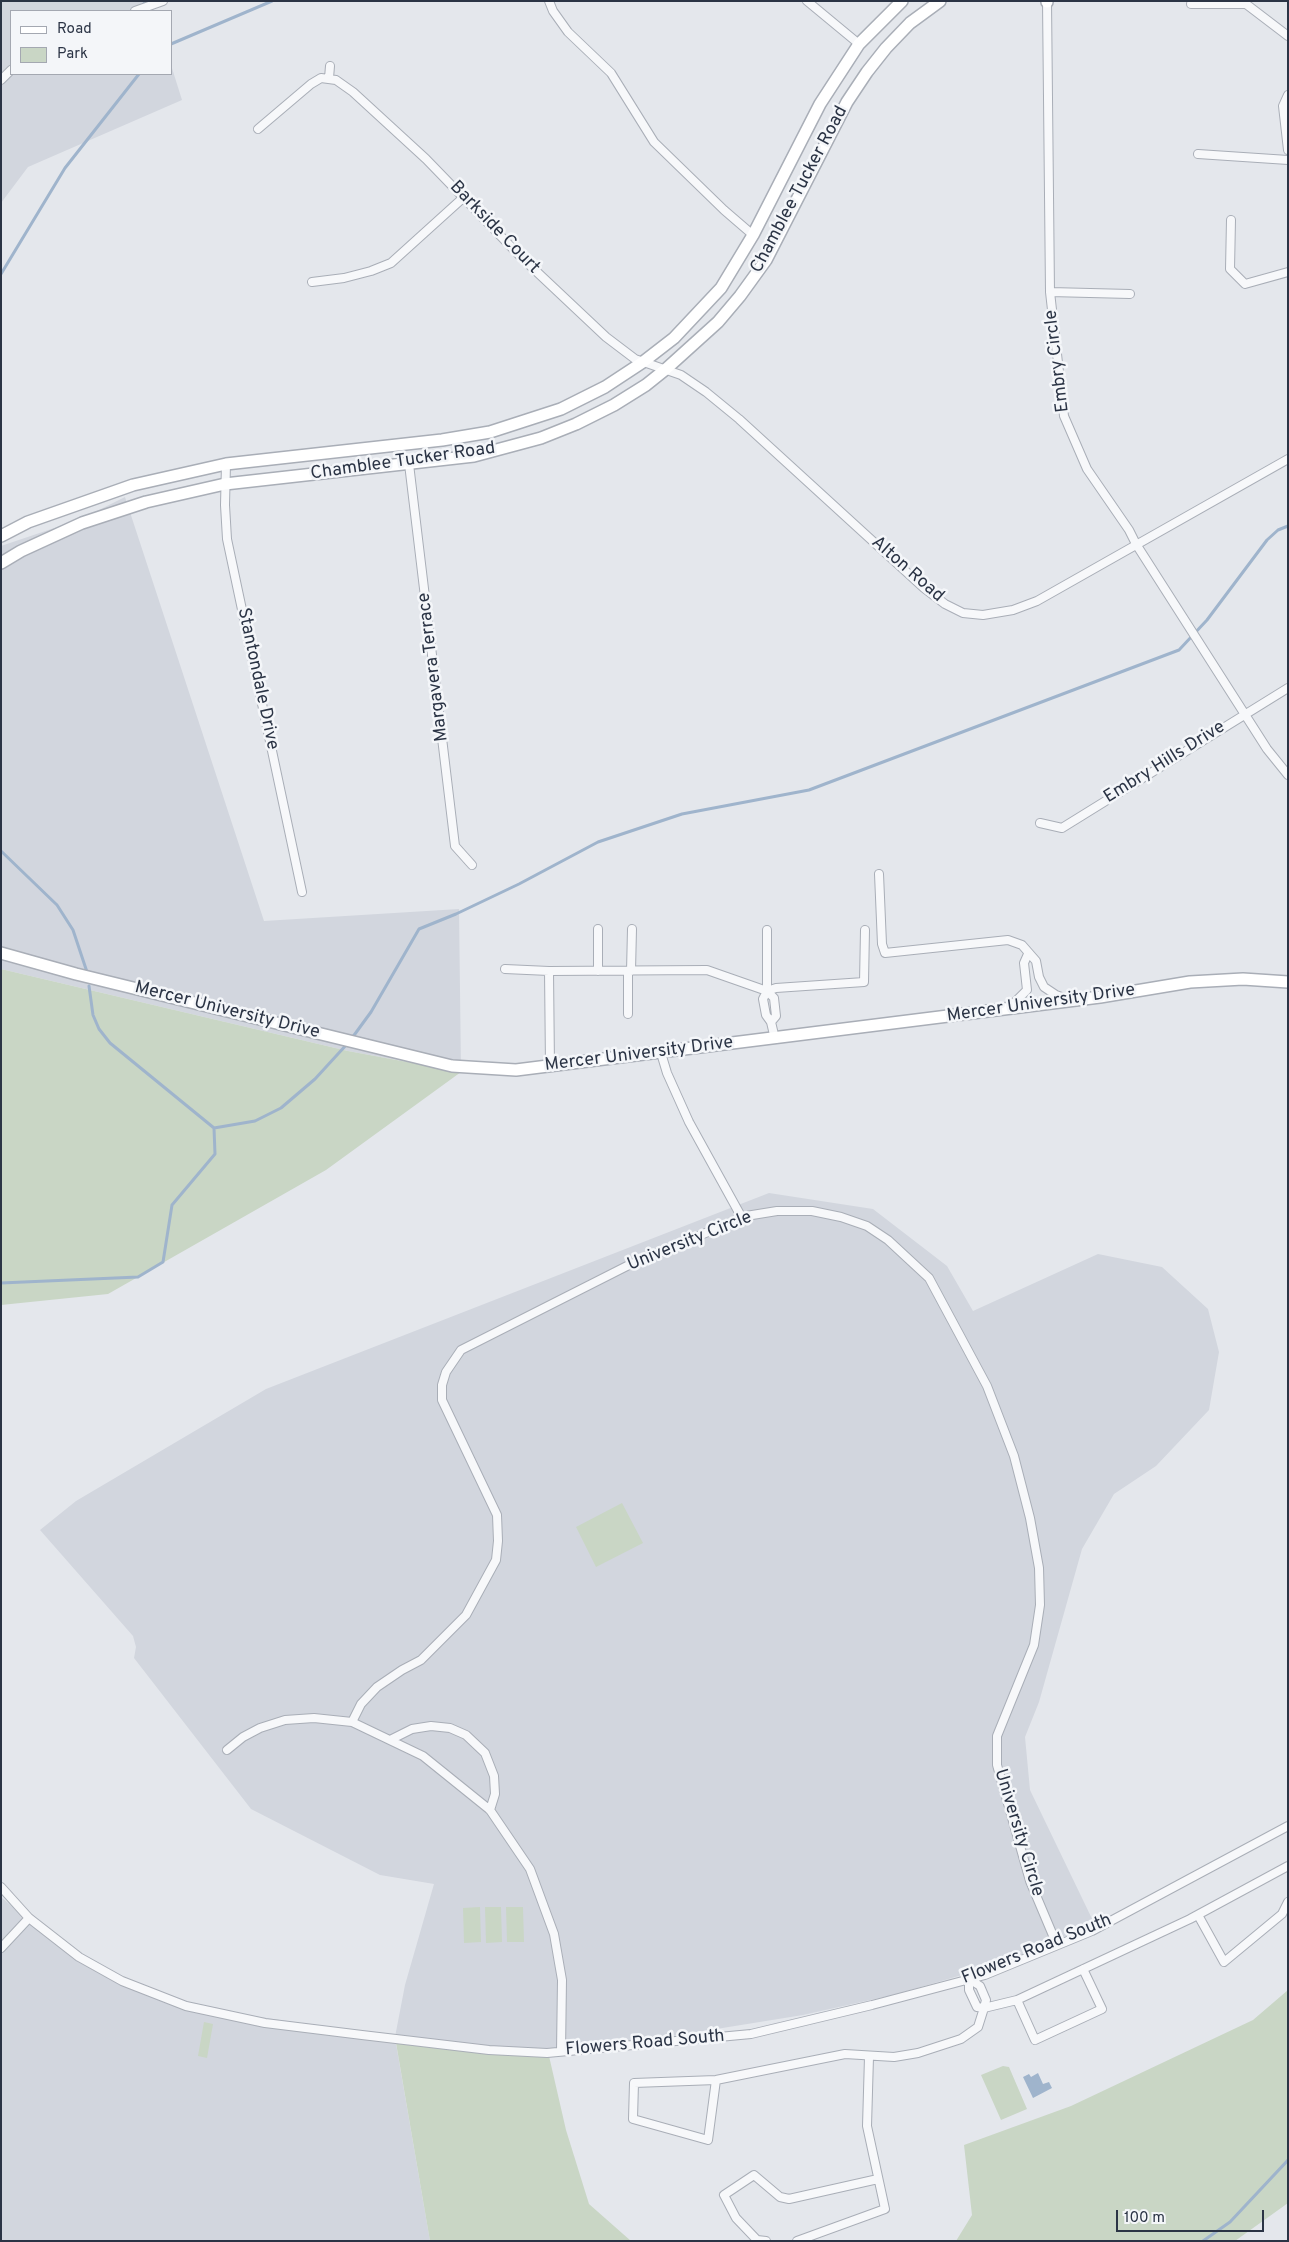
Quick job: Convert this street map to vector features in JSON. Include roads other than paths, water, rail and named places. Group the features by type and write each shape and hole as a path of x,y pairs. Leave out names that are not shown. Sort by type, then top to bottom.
{"main road":[{"name":"Chamblee Tucker Road","path":"1,536 28,522 133,485 226,464 442,440 490,432 561,409 605,388 674,338 721,288 753,235 820,104 859,44 902,1"},
{"name":"Chamblee Tucker Road","path":"1,563 21,551 84,522 146,502 225,484 474,456 541,438 576,424 614,405 646,385 666,369 718,322 740,296 766,260 847,102 867,72 886,48 910,23 940,1"},
{"name":"Mercer University Drive","path":"1,952 76,974 452,1066 516,1070 1075,1001 1190,982 1243,979 1288,982"}],"street":[{"path":"139,10 163,1"},
{"path":"549,1 553,12 568,32 611,73 625,92 654,142 724,210 753,235"},
{"path":"807,1 859,44"},
{"name":"Embry Circle","path":"1047,1 1050,292 1064,416 1087,469 1129,530 1244,714 1267,749 1288,775"},
{"path":"1191,4 1246,4 1288,36"},
{"path":"258,129 311,84 321,78 329,78 330,66"},
{"path":"1,80 10,71"},
{"name":"Barkside Court","path":"329,78 336,80 353,92 426,159 520,256 606,337 628,355 666,369"},
{"path":"1288,95 1283,106 1288,150"},
{"path":"1198,154 1288,160"},
{"path":"312,282 344,278 371,271 391,262 464,197"},
{"path":"1231,220 1230,269 1245,284 1288,272"},
{"path":"1050,292 1130,294"},
{"name":"Alton Road","path":"666,369 681,375 729,410 924,588 945,604 963,613 983,614 1006,611 1037,601 1288,459"},
{"name":"Stantondale Drive","path":"226,464 227,539 302,892"},
{"name":"Margavera Terrace","path":"410,464 456,846 472,865"},
{"name":"Embry Hills Drive","path":"1040,823 1062,828 1288,688"},
{"path":"879,874 882,944 885,953 1008,940 1022,945 1036,961 1044,987 1056,995 1075,1001"},
{"path":"598,928 598,971"},
{"path":"628,1014 632,929"},
{"path":"767,930 767,990 763,999 766,1016 771,1022 775,1039"},
{"path":"505,969 549,971 707,970 767,990 864,982 865,930"},
{"path":"1008,1009 1027,990 1024,963 1028,954"},
{"path":"549,971 550,1066"},
{"path":"1026,982 1041,981"},
{"path":"661,1053 667,1073 689,1122 742,1218"},
{"name":"University Circle","path":"352,1722 361,1704 377,1687 421,1660 466,1615 496,1560 498,1540 497,1515 442,1400 442,1385 452,1360 461,1350 628,1266 742,1218 777,1211 812,1211 841,1217 867,1226 888,1240 930,1278 986,1386 1014,1456 1030,1518 1039,1568 1040,1605 1034,1645 997,1736 997,1766 1030,1881 1057,1945"},
{"path":"227,1750 243,1737 260,1728 285,1720 314,1718 352,1722 423,1756 490,1810 530,1869 554,1934 562,1980 561,2051"},
{"path":"390,1740 412,1729 431,1726 450,1728 466,1735 485,1753 494,1776 495,1794 490,1810"},
{"name":"Flowers Road South","path":"1,1887 29,1918 79,1957 122,1981 186,2006 265,2023 362,2036 489,2050 547,2053 751,2034 970,1980 1092,1931 1288,1826"},
{"path":"970,1980 969,1990 977,2007 984,2008 1017,2000 1198,1915 1288,1866"},
{"path":"1198,1915 1224,1962 1282,1914 1288,1902"},
{"path":"1,1948 29,1918"},
{"path":"1017,2000 1034,2040 1102,2009 1083,1969"},
{"path":"716,2080 708,2140 633,2119 634,2083 716,2080 845,2054 869,2057 894,2057 918,2053 961,2039 978,2027 984,2008"},
{"path":"797,2241 885,2208 867,2126 869,2057"},
{"path":"766,2241 757,2240 736,2218 724,2195 754,2175 780,2197 789,2199 878,2179"}],"water":[{"path":"1038,2073 1043,2084 1049,2082 1052,2088 1033,2098 1023,2077 1029,2074 1031,2077"}],"waterway":[{"path":"144,1 147,10"},
{"path":"172,44 272,1"},
{"path":"1,274 65,168 138,75"},
{"path":"352,1038 371,1012 419,929 456,914 519,884 598,842 682,814 809,790 1179,650 1207,620 1267,540 1278,530 1288,526"},
{"path":"1,851 57,905 73,930 87,972"},
{"path":"1,1283 138,1277 163,1262 172,1205 215,1154 214,1128 110,1043 99,1029 93,1015 89,986"},
{"path":"214,1128 255,1121 281,1108 315,1079 348,1043"},
{"path":"1203,2241 1230,2222 1288,2160"}]}
